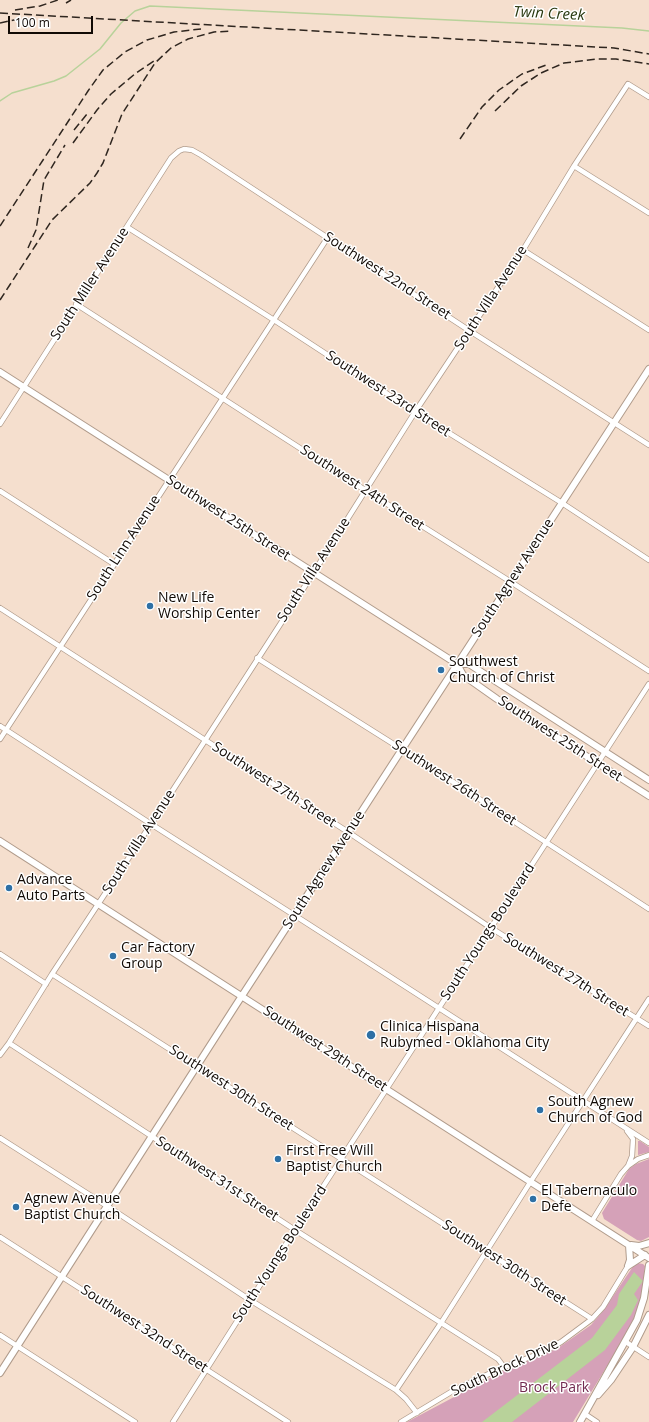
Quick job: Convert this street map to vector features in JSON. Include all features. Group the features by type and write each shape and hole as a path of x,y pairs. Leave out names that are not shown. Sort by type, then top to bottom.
{"main road":[{"name":"South Agnew Avenue","path":"0,1372 649,369"},
{"name":"Southwest 25th Street","path":"0,372 457,664 463,675 497,699 649,796"},
{"name":"Southwest 25th Street","path":"457,664 470,664 649,780"},
{"name":"Southwest 29th Street","path":"0,841 647,1256"},
{"path":"628,1266 630,1260 629,1245 639,1246 649,1243"},
{"path":"628,1266 647,1256"},
{"path":"592,1403 605,1375 626,1342 637,1320 642,1307 649,1265"},
{"path":"580,1422 633,1347 648,1319"}],"street":[{"name":"South Villa Avenue","path":"0,1055 9,1044 52,974 314,572 415,412 523,250 574,166 628,84 649,97"},
{"name":"South Miller Avenue","path":"0,424 171,158 179,151 184,149"},
{"name":"Southwest 22nd Street","path":"184,149 192,150 201,155 470,331 649,445"},
{"path":"574,166 649,213"},
{"name":"Southwest 23rd Street","path":"127,227 274,320 415,412 562,503 649,560"},
{"name":"South Linn Avenue","path":"0,739 328,237"},
{"path":"523,250 649,330"},
{"name":"Southwest 24th Street","path":"76,304 649,671"},
{"path":"0,491 114,564"},
{"name":"Southwest 27th Street","path":"0,608 348,832 491,928 649,1026"},
{"name":"Southwest 26th Street","path":"257,658 402,749 649,909"},
{"name":"South Youngs Boulevard","path":"173,1422 386,1088 649,684"},
{"path":"0,726 649,1143"},
{"path":"0,954 46,984"},
{"name":"Southwest 30th Street","path":"52,974 592,1319"},
{"path":"396,1390 442,1323 531,1181 649,999"},
{"name":"Southwest 31st Street","path":"9,1044 295,1230 498,1359 504,1367"},
{"path":"626,1129 633,1140 632,1156 628,1166"},
{"path":"0,1138 250,1300 396,1390 406,1399 417,1413"},
{"path":"592,1221 621,1174 628,1166 638,1159 649,1155"},
{"name":"Southwest 32nd Street","path":"0,1237 288,1422"},
{"name":"South Brock Drive","path":"401,1422 456,1389 561,1342 592,1319 603,1307 628,1266"},
{"path":"0,1335 135,1422"},
{"path":"626,1342 649,1357"},
{"path":"585,1414 597,1422"}],"green space":[{"path":"638,1141 649,1147 649,1152 638,1155"},
{"path":"649,1159 649,1237 641,1241 604,1219 602,1213 629,1169 636,1164"},
{"name":"Brock Park","path":"637,1263 645,1266 643,1288 636,1315 626,1335 573,1422 407,1422 503,1371 558,1348 591,1325 603,1311 634,1265"}],"shaded area":[{"path":"634,1272 643,1281 634,1294 638,1300 631,1315 605,1350 512,1422 482,1422 592,1338 617,1305 619,1294"}],"waterway":[{"name":"Twin Creek","path":"0,101 12,93 66,76 100,49 121,23 135,11 150,6 622,28 649,31"}],"railway":[{"path":"15,10 40,6 58,0"},
{"path":"66,3 71,0"},
{"path":"0,13 614,48 649,54"},
{"path":"0,23 23,18"},
{"path":"0,226 103,70 125,52 147,40 174,32 201,29"},
{"path":"0,300 52,220 90,183 97,173 103,163 122,114 155,63 171,48 188,39 214,32 232,31"},
{"path":"495,111 521,86 541,73 564,63 596,59 616,59 649,64"},
{"path":"73,143 97,110 111,94 136,73 154,61"},
{"path":"460,139 482,107 499,90 522,74 549,64"},
{"path":"74,130 87,114"},
{"path":"28,248 36,230 44,180 65,145"}],"place":[{"name":"New Life Worship Center","path":"150,606"},
{"name":"Southwest Church of Christ","path":"441,670"},
{"name":"Advance Auto Parts","path":"9,888"},
{"name":"Car Factory Group","path":"113,956"},
{"name":"Clinica Hispana Rubymed - Oklahoma City","path":"371,1035"},
{"name":"South Agnew Church of God","path":"540,1110"},
{"name":"First Free Will Baptist Church","path":"278,1159"},
{"name":"El Tabernaculo Defe","path":"533,1199"},
{"name":"Agnew Avenue Baptist Church","path":"16,1207"}]}
